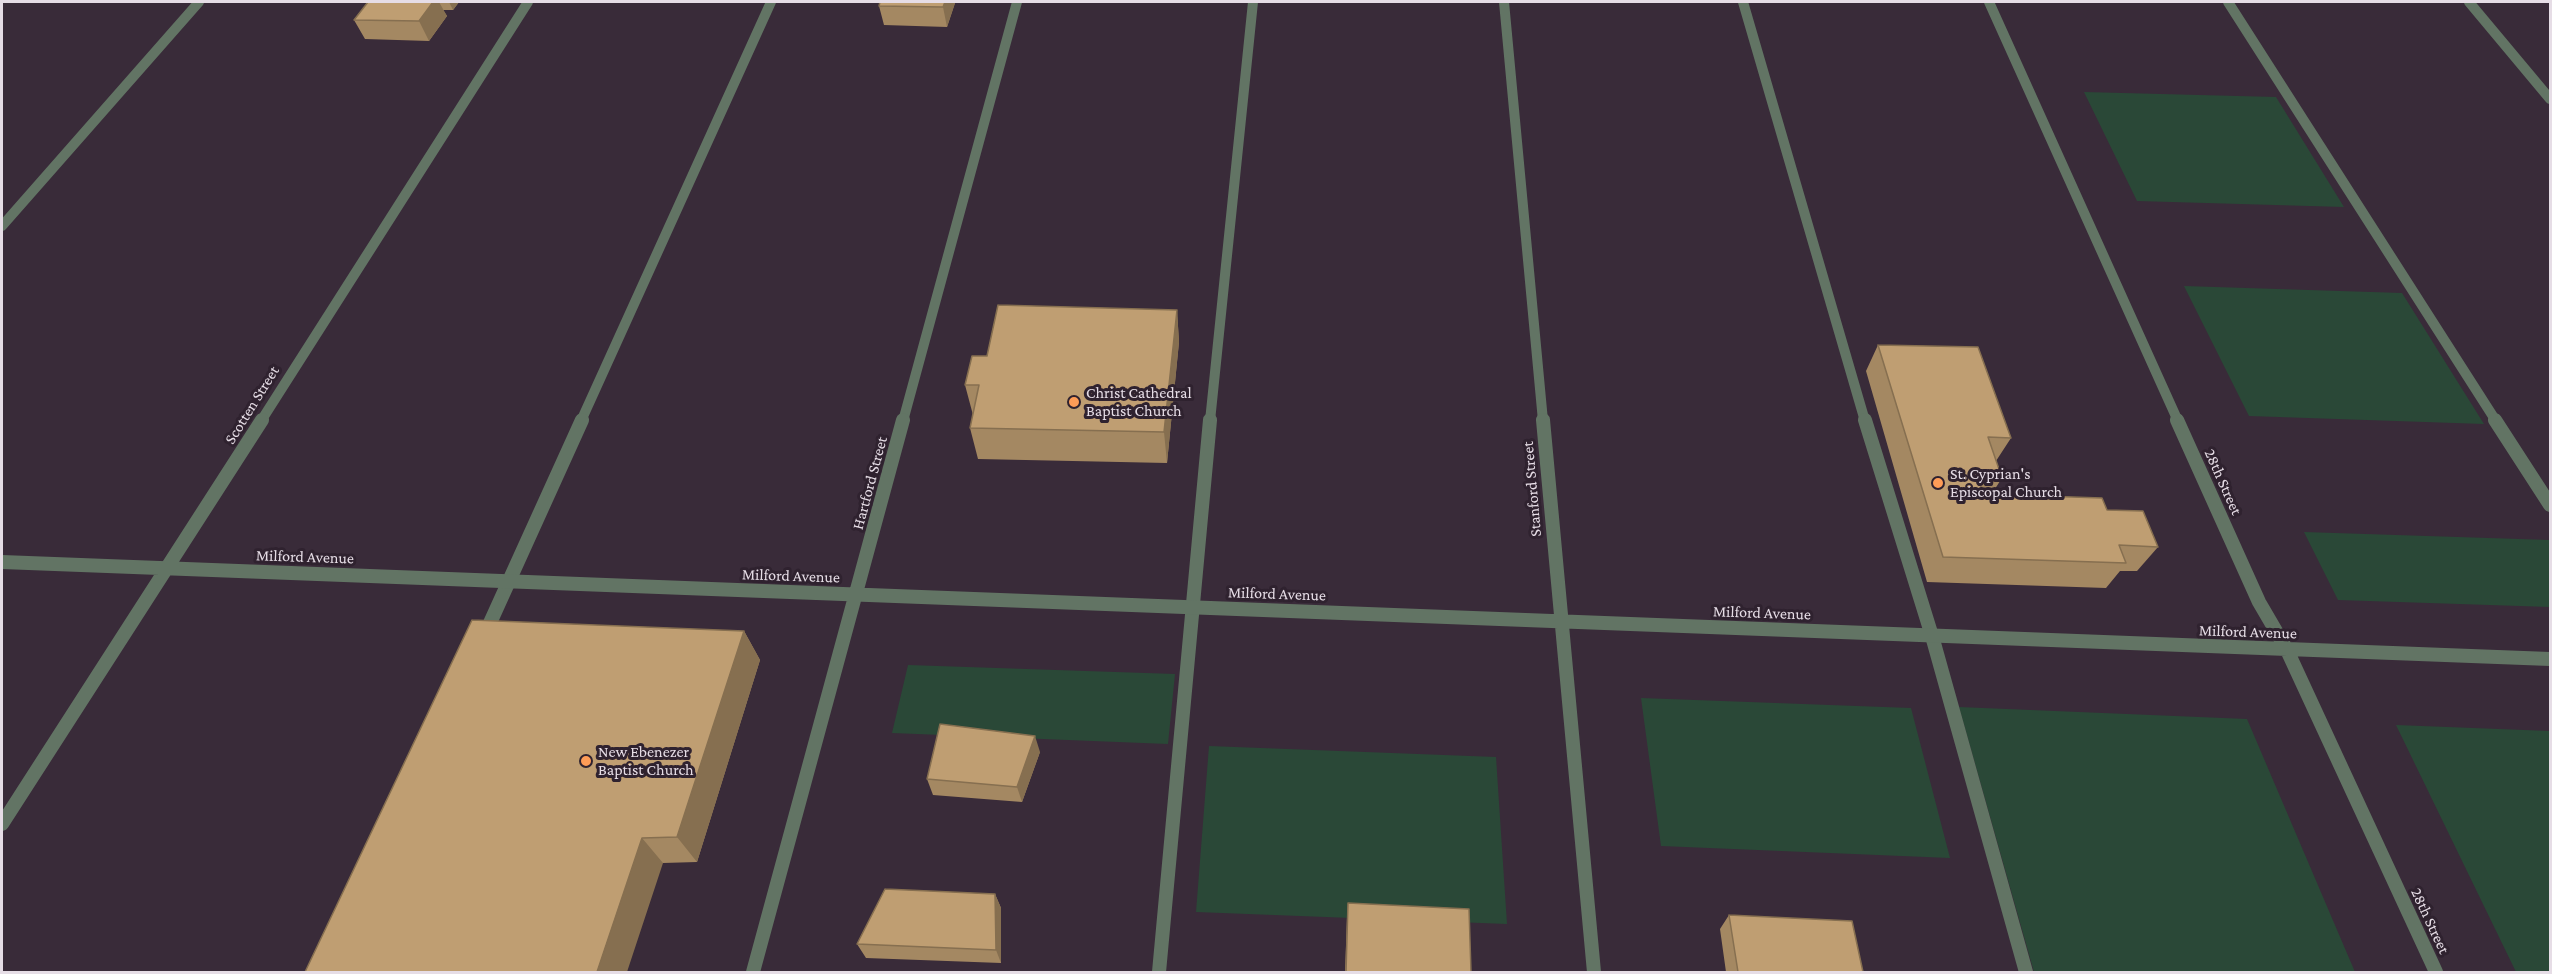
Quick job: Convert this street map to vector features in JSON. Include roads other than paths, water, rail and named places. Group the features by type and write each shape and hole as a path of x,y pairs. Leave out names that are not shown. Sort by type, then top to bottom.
{"street":[{"path":"2,226 199,2"},
{"name":"Scotten Street","path":"2,824 130,622 168,568 528,2"},
{"path":"478,648 771,2"},
{"name":"Hartford Street","path":"753,972 1017,2"},
{"path":"1159,972 1191,608 1253,2"},
{"name":"Stanford Street","path":"1504,2 1594,972"},
{"path":"1743,2 1845,356 1932,636 2026,972"},
{"name":"28th Street","path":"1989,2 2259,602 2287,650 2436,972"},
{"path":"2228,2 2550,505"},
{"path":"2469,2 2550,99"},
{"name":"Milford Avenue","path":"2,562 2550,659"}],"place":[{"name":"Christ Cathedral Baptist Church","path":"1074,402"},
{"name":"St. Cyprian's Episcopal Church","path":"1938,483"},
{"name":"New Ebenezer Baptist Church","path":"586,761"}]}
